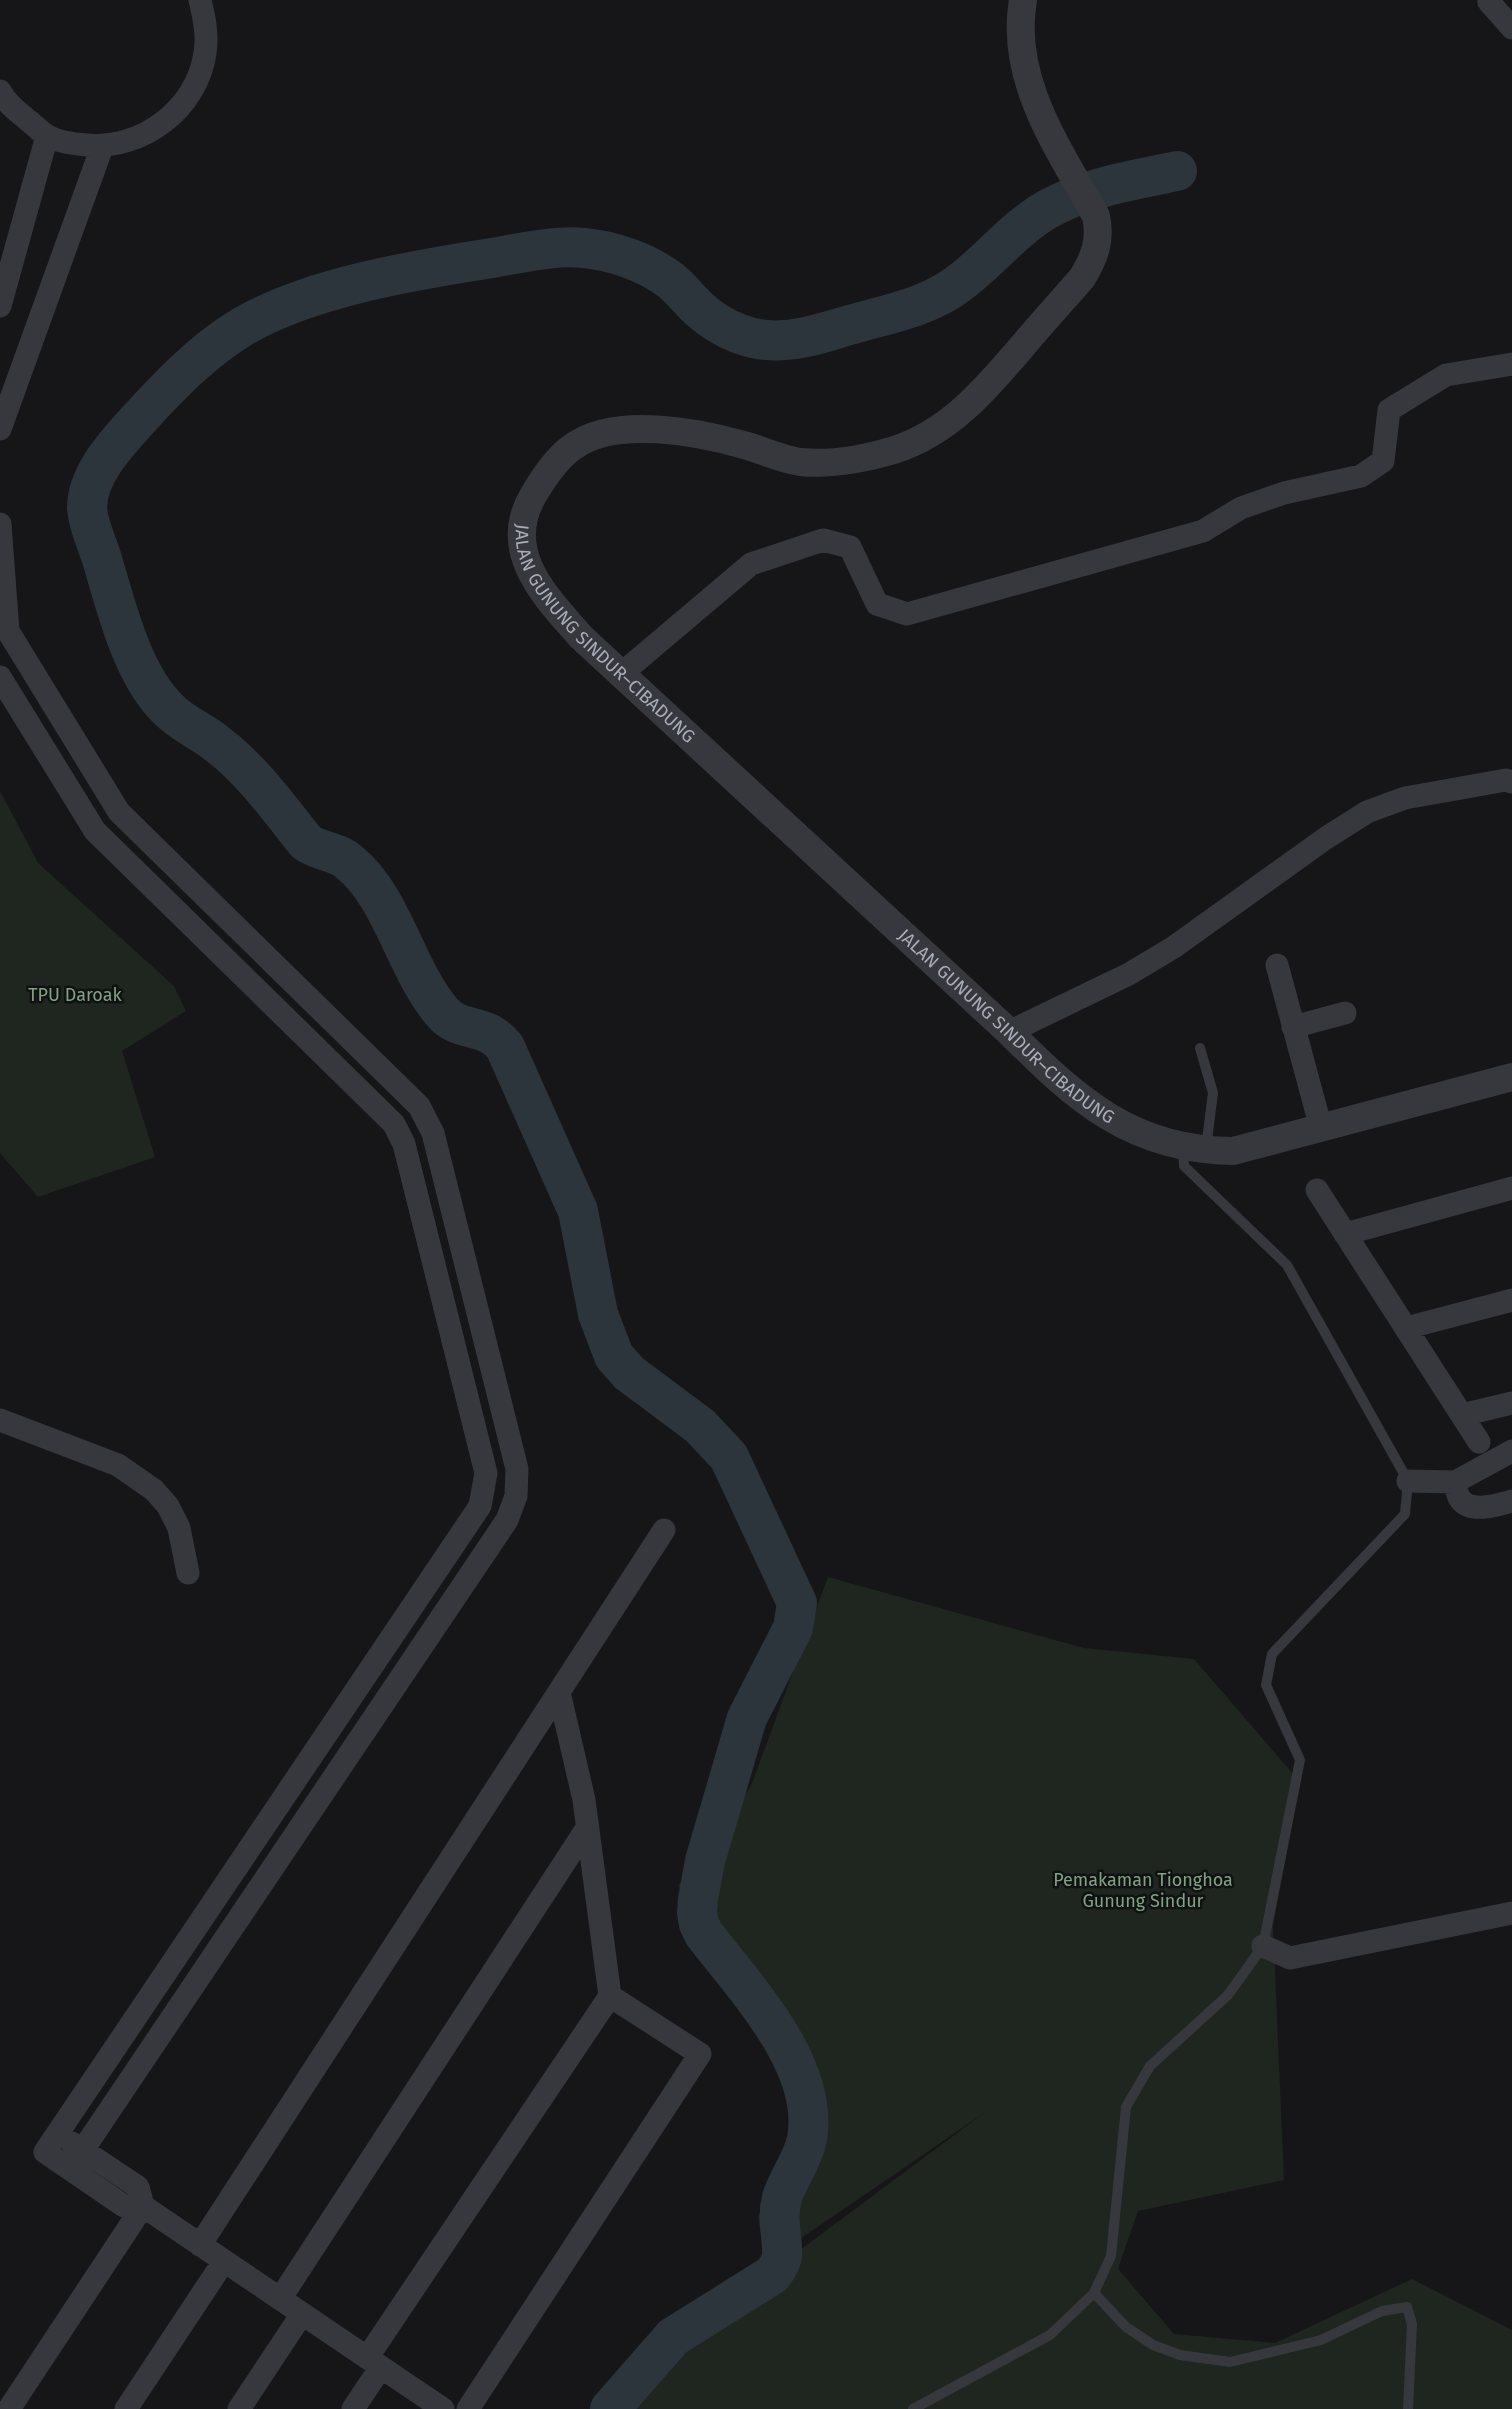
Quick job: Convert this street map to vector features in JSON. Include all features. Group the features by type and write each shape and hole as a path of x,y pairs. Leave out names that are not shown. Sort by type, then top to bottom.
{"street":[{"path":"0,91 6,101 47,136 72,144 103,147 132,141 158,127 181,107 197,82 205,53 206,23 200,0"},
{"name":"JALAN GUNUNG SINDUR–CIBADUNG","path":"1023,0 1019,39 1033,98 1096,216 1099,232 1097,247 1082,278 961,413 929,435 895,450 830,462 798,461 702,433 664,430 623,430 593,436 574,445 544,478 530,500 522,527 523,550 531,574 541,591 581,637 1009,1031 1042,1065 1101,1112 1130,1130 1149,1138 1195,1149 1233,1151 1512,1077"},
{"path":"1490,0 1512,28"},
{"path":"0,306 47,136"},
{"path":"0,429 103,147"},
{"path":"621,674 751,564 823,540 850,547 877,604 907,614 1203,531 1241,508 1273,497 1360,476 1384,461 1389,410 1446,375 1512,364"},
{"path":"0,524 8,631 119,812 419,1106 433,1133 517,1469 516,1496 507,1520 70,2169"},
{"path":"0,677 95,831 394,1124 404,1144 486,1473 480,1506 45,2152 124,2206 143,2206 443,2409"},
{"path":"1009,1031 1129,974 1174,947 1326,838 1367,812 1405,798 1506,780 1512,782"},
{"path":"1277,965 1321,1128"},
{"path":"1293,1027 1345,1013"},
{"path":"1345,1234 1512,1188"},
{"path":"1317,1191 1479,1442"},
{"path":"1406,1328 1512,1300"},
{"path":"1462,1415 1512,1403"},
{"path":"0,1420 118,1465 154,1490 179,1528 188,1573"},
{"path":"1408,1481 1455,1482 1512,1451"},
{"path":"1455,1482 1459,1499 1468,1506 1489,1507 1512,1502"},
{"path":"200,2245 664,1530"},
{"path":"353,2409 374,2362 610,1996 584,1800 559,1692"},
{"path":"280,2299 587,1828"},
{"path":"1264,1946 1290,1958 1512,1913"},
{"path":"468,2409 700,2054 610,1996"},
{"path":"9,2409 143,2206 138,2187 58,2134"},
{"path":"126,2409 224,2261"},
{"path":"239,2409 302,2314"}],"lane":[{"path":"913,2409 1050,2335 1094,2293 1111,2256 1126,2107 1150,2066 1228,1995 1264,1946 1300,1760 1266,1685 1272,1654 1405,1514 1408,1481 1287,1265 1184,1166 1195,1149 1213,1093 1200,1048"},
{"path":"1094,2293 1126,2327 1153,2345 1180,2356 1230,2362 1321,2340 1382,2311 1407,2307 1412,2324 1408,2409"}],"green space":[{"name":"TPU Daroak","path":"0,791 38,863 174,986 186,1011 122,1051 155,1157 38,1197 0,1153"},
{"name":"Pemakaman Tionghoa Gunung Sindur","path":"828,1577 1084,1648 1194,1659 1300,1782 1273,1926 1284,2180 1138,2211 1118,2269 1174,2334 1275,2343 1412,2279 1512,2330 1512,2409 620,2409 741,2294 984,2113 765,2263 758,2215 794,2172 822,2102 802,2051 718,1968 678,1886 751,1786"}],"waterway":[{"path":"610,2409 673,2337 772,2275 781,2259 782,2198 807,2139 808,2111 802,2083 776,2029 704,1934 697,1913 705,1861 747,1718 793,1628 797,1603 729,1457 700,1426 629,1373 614,1356 598,1314 578,1211 505,1047 489,1034 457,1023 442,1012 418,976 388,913 364,876 344,858 306,842 241,765 216,743 173,714 155,694 134,658 126,637 89,520 88,496 97,472 112,450 160,396 199,359 242,327 269,313 331,291 397,275 526,252 584,248 618,255 651,268 674,283 708,316 738,334 761,339 793,339 897,312 935,298 970,275 1024,225 1063,201 1128,181 1177,171"}]}
